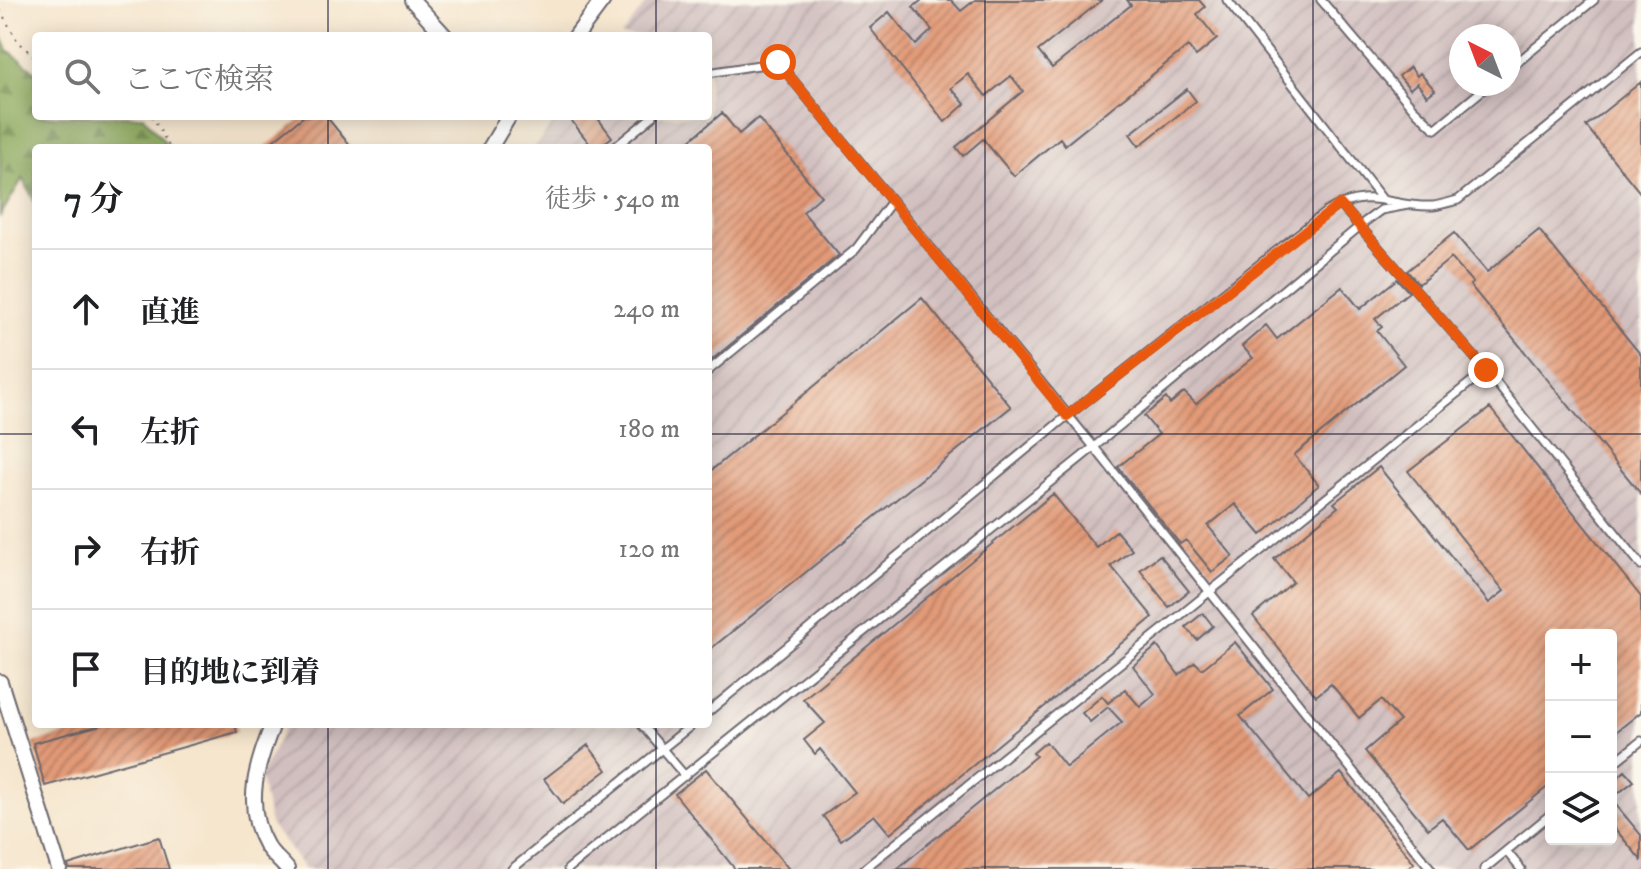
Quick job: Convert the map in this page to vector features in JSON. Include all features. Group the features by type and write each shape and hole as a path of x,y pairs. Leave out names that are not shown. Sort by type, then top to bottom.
{"street":[{"path":"412,0 441,32"},
{"path":"579,32 603,0"},
{"path":"492,144 504,120"},
{"path":"0,682 59,869"},
{"path":"271,728 257,762 254,794 256,819 267,846 287,869"}],"lane":[{"path":"1227,0 1382,199"},
{"path":"1321,0 1412,107 1435,129 1475,96"},
{"path":"1521,59 1594,0"},
{"path":"712,709 1067,416 1340,204 1356,199 1382,199 1432,206 1458,200 1641,52"},
{"path":"712,72 778,62 1094,447 1431,869"},
{"path":"619,144 648,120"},
{"path":"712,368 856,249 892,201"},
{"path":"1340,204 1486,370 1641,565"},
{"path":"568,869 1094,447 1359,227 1381,210 1418,204"},
{"path":"864,869 1486,370"},
{"path":"644,728 685,776"},
{"path":"512,869 688,728"},
{"path":"1617,760 1641,741"},
{"path":"1484,869 1545,819"},
{"path":"1506,851 1521,869"}],"path":[{"path":"0,10 17,40 32,55"},
{"path":"154,120 168,144"}],"shaded area":[{"path":"649,0 1641,0 1641,869 305,869 270,824 260,777 284,728 712,728 712,144 537,144 556,120 712,120 712,32 624,32"}],"green space":[{"path":"0,33 8,50 32,69 32,120 146,120 167,144 32,144 32,197 23,178 0,216"}],"building":[{"path":"922,0 951,0 961,11 975,0 1102,0 1038,51 1052,68 1131,5 1127,0 1199,0 1205,7 1197,14 1217,39 1196,56 1188,46 1065,145 1060,138 1014,176 983,139 963,156 956,147 1023,91 1011,76 986,96 968,74 951,88 965,104 945,122 870,28 889,12 916,45 932,30 913,7"},
{"path":"1410,67 1435,90 1427,96 1417,83 1410,89 1399,76"},
{"path":"1641,82 1641,194 1586,126"},
{"path":"1187,89 1196,101 1139,146 1130,134"},
{"path":"722,113 739,134 758,118 821,196 803,212 839,255 712,360 712,144 686,144"},
{"path":"299,120 329,120 349,144 269,144"},
{"path":"571,120 599,120 612,137 603,144 590,144"},
{"path":"1539,230 1641,355 1641,494 1451,258 1419,284 1407,271 1454,233 1487,272"},
{"path":"1397,279 1409,292 1375,319 1382,327 1377,331 1404,365 1294,455 1319,485 1261,535 1235,504 1208,526 1233,556 1212,572 1186,540 1180,544 1118,467 1159,434 1144,416 1166,398 1170,404 1184,392 1196,404 1253,358 1242,346 1266,325 1277,339 1342,287 1360,309"},
{"path":"922,298 1011,407 712,648 712,470"},
{"path":"1490,408 1641,597 1641,712 1617,731 1617,629 1545,629 1545,789 1469,850 1442,818 1428,829 1365,751 1400,721 1381,700 1359,718 1331,684 1316,696 1253,616 1293,582 1274,559 1338,507 1334,503 1379,467 1489,603 1504,591 1408,471"},
{"path":"1053,494 1096,547 1116,531 1132,550 1111,566 1153,617 890,834 874,815 841,840 823,816 855,792 820,749 815,754 804,740 825,723 803,699"},
{"path":"1160,555 1189,591 1169,607 1140,570"},
{"path":"1203,613 1213,626 1197,640 1186,627"},
{"path":"1235,642 1273,689 1240,716 1308,799 1341,773 1414,863 1406,869 897,869 1036,756 1033,753 1046,742 1066,767 1122,722 1108,707 1090,722 1082,713 1102,696 1108,703 1125,689 1140,707 1155,694 1133,666 1157,646 1179,675 1195,662 1202,669"},
{"path":"90,728 236,728 237,732 45,786 33,743"},
{"path":"588,745 607,770 563,804 544,779"},
{"path":"706,769 789,869 735,869 675,794"},
{"path":"1625,771 1634,781 1617,794 1617,778"},
{"path":"1617,806 1641,835 1641,860 1617,831"},
{"path":"159,837 169,869 69,869 68,865"}],"route":[{"path":"778,62 1067,416 1340,204 1486,370"}]}
